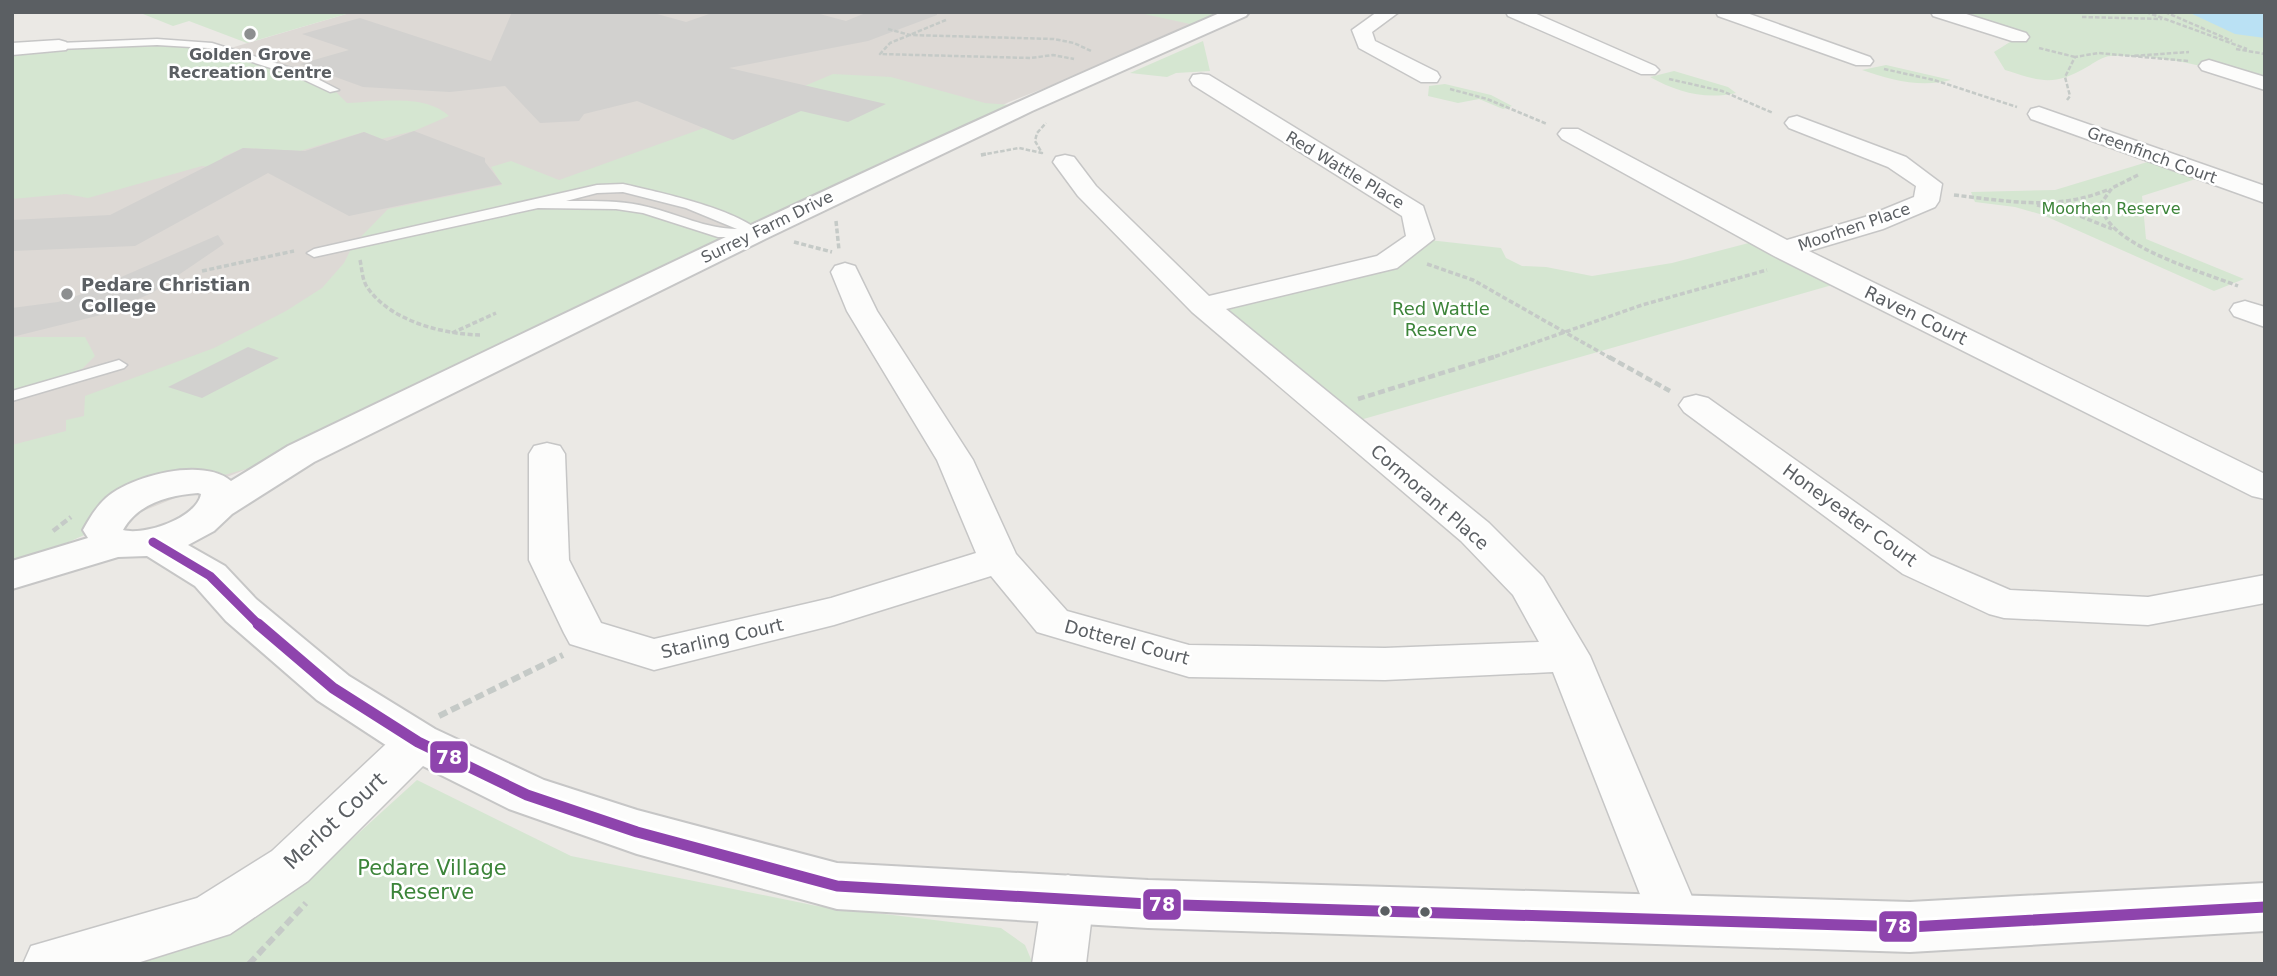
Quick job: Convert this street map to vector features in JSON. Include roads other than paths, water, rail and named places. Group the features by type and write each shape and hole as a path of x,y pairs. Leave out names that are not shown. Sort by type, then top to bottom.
{"street":[{"name":"Surrey Farm Drive","path":"126,536 179,534 208,502 301,454 1112,58 1239,12"},
{"path":"1390,12 1362,30 1366,44 1429,77"},
{"path":"1514,12 1648,70"},
{"path":"1725,12 1863,61"},
{"path":"1940,12 2019,37"},
{"path":"12,49 59,46"},
{"path":"2203,59 2265,84"},
{"name":"Red Wattle Place","path":"1202,80 1373,189 1414,212 1420,239 1387,262 1203,306"},
{"name":"Greenfinch Court","path":"2039,114 2265,195"},
{"name":"Moorhen Place","path":"1797,123 1897,162 1929,184 1926,201 1797,256"},
{"name":"Raven Court","path":"1570,134 1797,256 2265,488"},
{"name":"Cormorant Place","path":"1065,162 1087,191 1203,306 1475,532 1529,587 1568,656 1675,918"},
{"name":"Dotterel Court","path":"845,272 862,311 955,460 999,560 1052,622 1189,661 1385,664 1568,656"},
{"name":"Honeyeater Court","path":"1696,405 1917,565 2004,604 2148,611 2265,589"},
{"name":"Starling Court","path":"547,454 549,560 585,633 654,655 834,611 999,560"},
{"path":"208,502 210,576"},
{"path":"12,568 126,536 210,576 241,610 333,688 410,737 527,795 637,832 837,886 1148,904 1910,927 2265,907"},
{"path":"12,575 126,536"},
{"name":"Merlot Court","path":"50,964 211,917 290,866 410,737"},
{"path":"1059,964 1068,898"}],"lane":[{"path":"59,46 157,42 207,44 300,74 334,90"},
{"path":"314,253 587,191 623,188 658,195 723,216 755,233"},
{"path":"538,204 616,205 645,210 718,233 755,233"},
{"path":"12,396 119,365"}],"water":[{"path":"2188,12 2265,12 2265,38 2235,34"}],"place":[{"name":"Golden Grove Recreation Centre","path":"250,34"},
{"name":"Pedare Christian College","path":"67,294"}],"park label":[{"name":"Moorhen Reserve","path":"2111,208"},
{"name":"Red Wattle Reserve","path":"1441,318"},
{"name":"Pedare Village Reserve","path":"432,880"}]}
